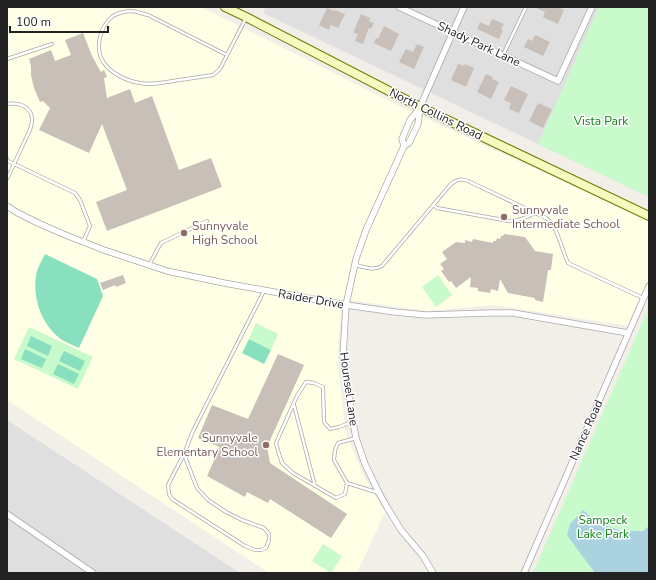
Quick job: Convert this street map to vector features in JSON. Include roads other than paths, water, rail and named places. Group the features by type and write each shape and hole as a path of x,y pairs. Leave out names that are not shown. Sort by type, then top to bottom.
{"street":[{"name":"North Collins Road","path":"225,7 420,107 649,216"},
{"name":"Shady Park Lane","path":"399,7 558,81 592,7"},
{"path":"420,107 464,7"},
{"name":"Hounsel Lane","path":"404,146 402,139 410,120 420,107"},
{"name":"Hounsel Lane","path":"420,107 418,124 409,144 404,146 366,230 355,265 346,306 343,356 356,438 365,464 379,493 401,530 423,556 433,573"},
{"name":"Raider Drive","path":"7,206 38,223 104,250 174,272 224,283 346,306 426,316 513,313 628,333"},
{"name":"Nance Road","path":"524,573 649,286"},
{"path":"7,514 93,573"}],"lane":[{"path":"503,55 526,7"},
{"path":"228,55 148,15 134,11 114,16 105,24 100,37 99,50 103,62 112,72 124,79 138,83 152,84 212,75 220,69 228,55 246,17"},
{"path":"7,59 52,44"},
{"path":"7,104 14,103 22,105 32,116 30,130 7,179"},
{"path":"7,159 8,161 75,193 80,200 90,226 83,242"},
{"path":"355,265 370,269 382,266 450,185 458,179 461,179 536,212 546,218 550,221 568,263 644,298"},
{"path":"433,205 437,208 509,221 524,219 536,212"},
{"path":"149,265 160,243 207,221"},
{"path":"184,454 197,488 208,500 226,512 264,528 269,534 269,540 266,548 255,550 245,546 172,500 169,494 168,485 184,454 193,431 264,290"},
{"path":"353,422 330,429 324,422 323,387 314,383 306,382 297,396 276,443 282,463 293,473 336,498 345,494 347,483 334,460 335,450 338,443 356,438"},
{"path":"294,404 315,486"},
{"path":"347,483 379,493"}],"water":[{"path":"583,510 598,523 622,531 643,531 649,526 649,573 595,573 567,535 570,524"}],"place":[{"name":"Sunnyvale Intermediate School","path":"504,217"},
{"name":"Sunnyvale High School","path":"184,233"},
{"name":"Sunnyvale Elementary School","path":"266,445"}],"park label":[{"name":"Vista Park","path":"601,121"},
{"name":"Sampeck Lake Park","path":"603,527"}]}
